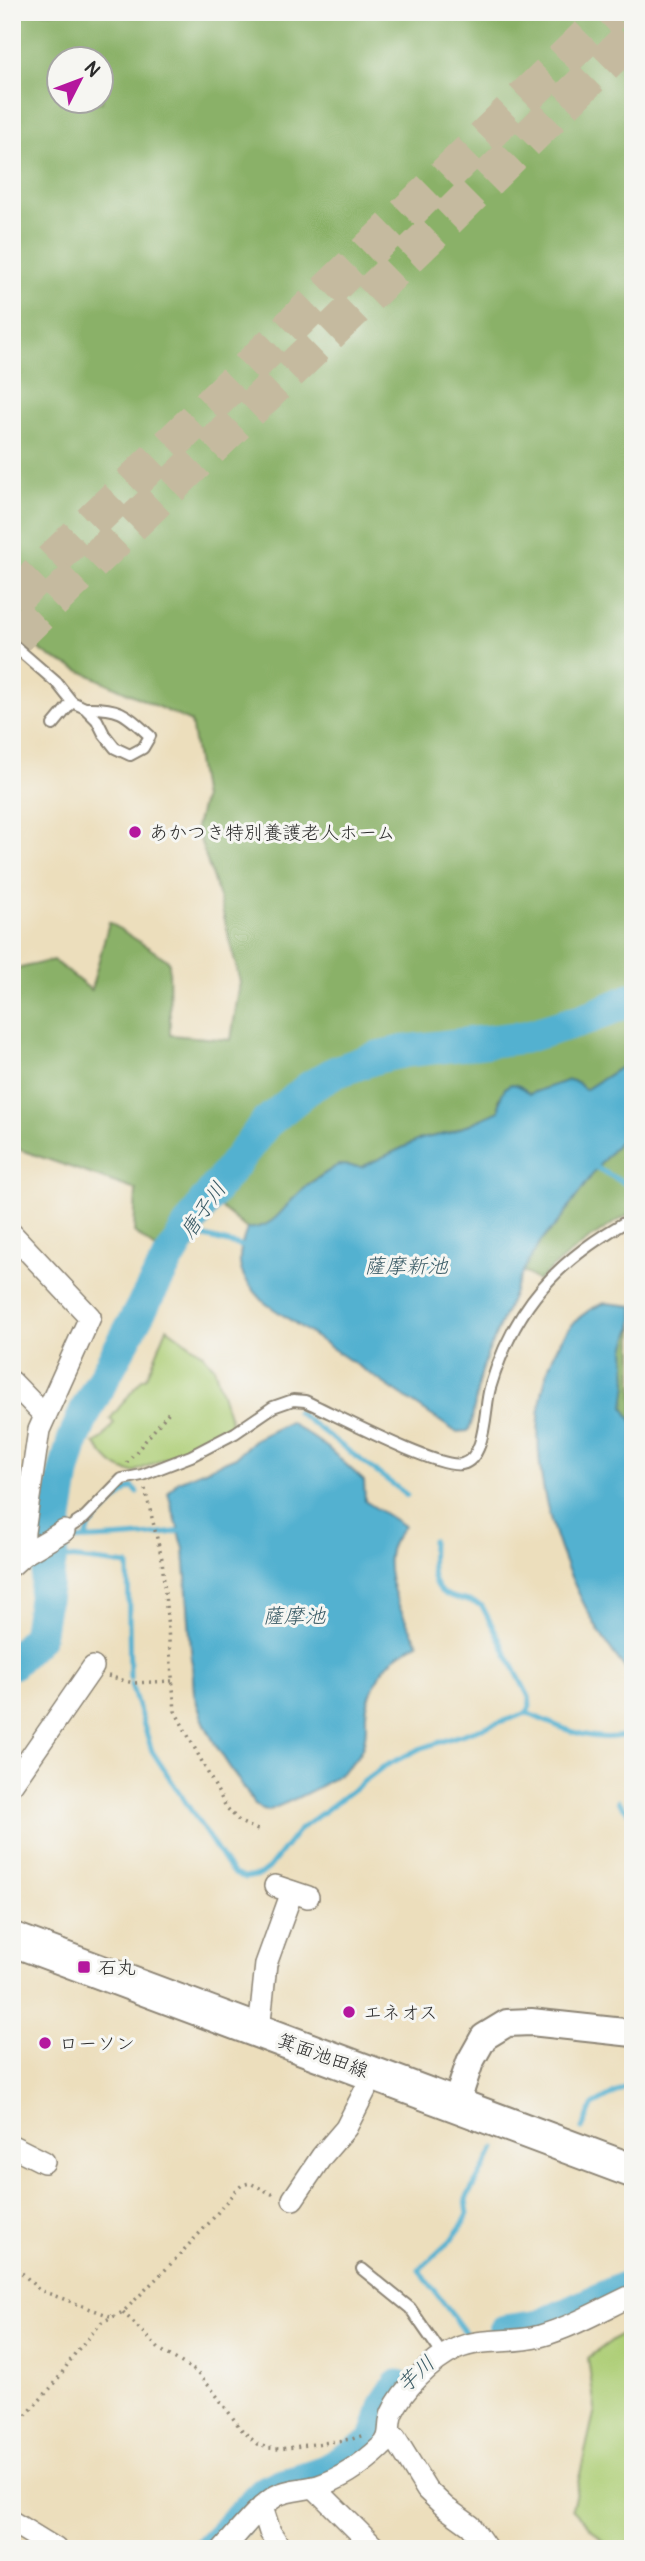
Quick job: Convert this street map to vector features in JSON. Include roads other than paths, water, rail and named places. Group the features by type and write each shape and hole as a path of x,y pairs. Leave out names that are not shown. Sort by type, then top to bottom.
{"main road":[{"name":"箕面池田線","path":"12,1939 633,2171"}],"street":[{"path":"12,1234 90,1317 39,1430 18,1526 18,1560"},
{"path":"12,1382 44,1415"},
{"path":"18,1560 56,1535"},
{"path":"12,1784 93,1667"},
{"path":"259,2031 266,1965 291,1892"},
{"path":"456,2104 470,2062 484,2037 507,2023 531,2022 633,2033"},
{"path":"293,2199 322,2156 346,2128 374,2074"},
{"path":"12,2146 44,2162"},
{"path":"223,2549 262,2508 282,2493 314,2487 353,2469 387,2441 390,2421 405,2393 440,2351 472,2344 540,2336 633,2295"},
{"path":"390,2434 427,2490 471,2526 487,2549"},
{"path":"314,2487 376,2549"},
{"path":"262,2508 270,2532 281,2549"},
{"path":"12,2522 56,2549"}],"lane":[{"path":"12,644 57,683 72,702 85,708 97,720 115,748 130,755 144,748 150,736 128,716 110,708 85,708"},
{"path":"53,725 72,702"},
{"path":"56,1535 84,1518 117,1483 191,1456 234,1433 273,1407 293,1400 305,1401 402,1447 450,1464 462,1465 472,1459 481,1444 490,1389 509,1343 540,1289 573,1256 633,1218"},
{"path":"362,2269 410,2308 440,2351"}],"water":[{"name":"薩摩新池","path":"621,1067 633,1067 633,1125 540,1242 523,1271 487,1355 468,1431 456,1432 265,1303 244,1277 240,1252 247,1229 264,1225 276,1218 306,1187 338,1165 362,1167 421,1139 450,1133 499,1111 501,1096 511,1084 529,1094 569,1080 577,1082 585,1090"},
{"path":"605,1303 633,1306 633,1323 625,1349 627,1383 624,1407 633,1423 633,1679 597,1629 564,1560 544,1493 539,1459 543,1391 552,1359 572,1325 587,1312"},
{"name":"薩摩池","path":"290,1422 328,1448 364,1481 365,1501 404,1526 390,1550 389,1573 396,1598 418,1643 394,1658 378,1678 367,1708 363,1745 350,1764 317,1788 268,1811 254,1803 219,1751 204,1723 194,1693 184,1549 168,1493 178,1481 236,1457 255,1439"}],"waterway":[{"name":"唐子川","path":"12,1663 38,1637 64,1474 85,1412 185,1232 266,1123 310,1087 336,1072 378,1057 406,1051 525,1037 588,1018 633,999"},
{"path":"597,1168 633,1188"},
{"path":"185,1232 241,1246"},
{"path":"297,1412 407,1495"},
{"path":"86,1539 90,1526 127,1490 133,1487 137,1492"},
{"path":"62,1541 180,1531"},
{"path":"131,1684 152,1751 228,1867 234,1874 245,1878 260,1875 269,1868 298,1831 383,1767 419,1749 527,1713 530,1706 529,1697 482,1606 449,1596 437,1587 432,1572 432,1540"},
{"path":"52,1556 128,1565 130,1678"},
{"name":"唐子川","path":"12,1652 19,1656"},
{"path":"527,1713 579,1734 606,1737 633,1733"},
{"path":"618,1801 633,1817"},
{"path":"582,2129 593,2105 633,2083"},
{"path":"467,2335 419,2270 451,2240 464,2222 468,2214 466,2199 495,2148"},
{"name":"芋川","path":"505,2331 540,2326 633,2284"},
{"name":"芋川","path":"209,2549 266,2491 325,2471 370,2445 376,2438 386,2404 398,2386"}],"tunnel":[{"path":"12,600 612,12"},
{"path":"12,640 633,35"}],"place":[{"name":"あかつき特別養護老人ホーム","path":"135,832"},
{"name":"石丸","path":"84,1967"},
{"name":"エネオス","path":"349,2012"},
{"name":"ローソン","path":"45,2043"}]}
